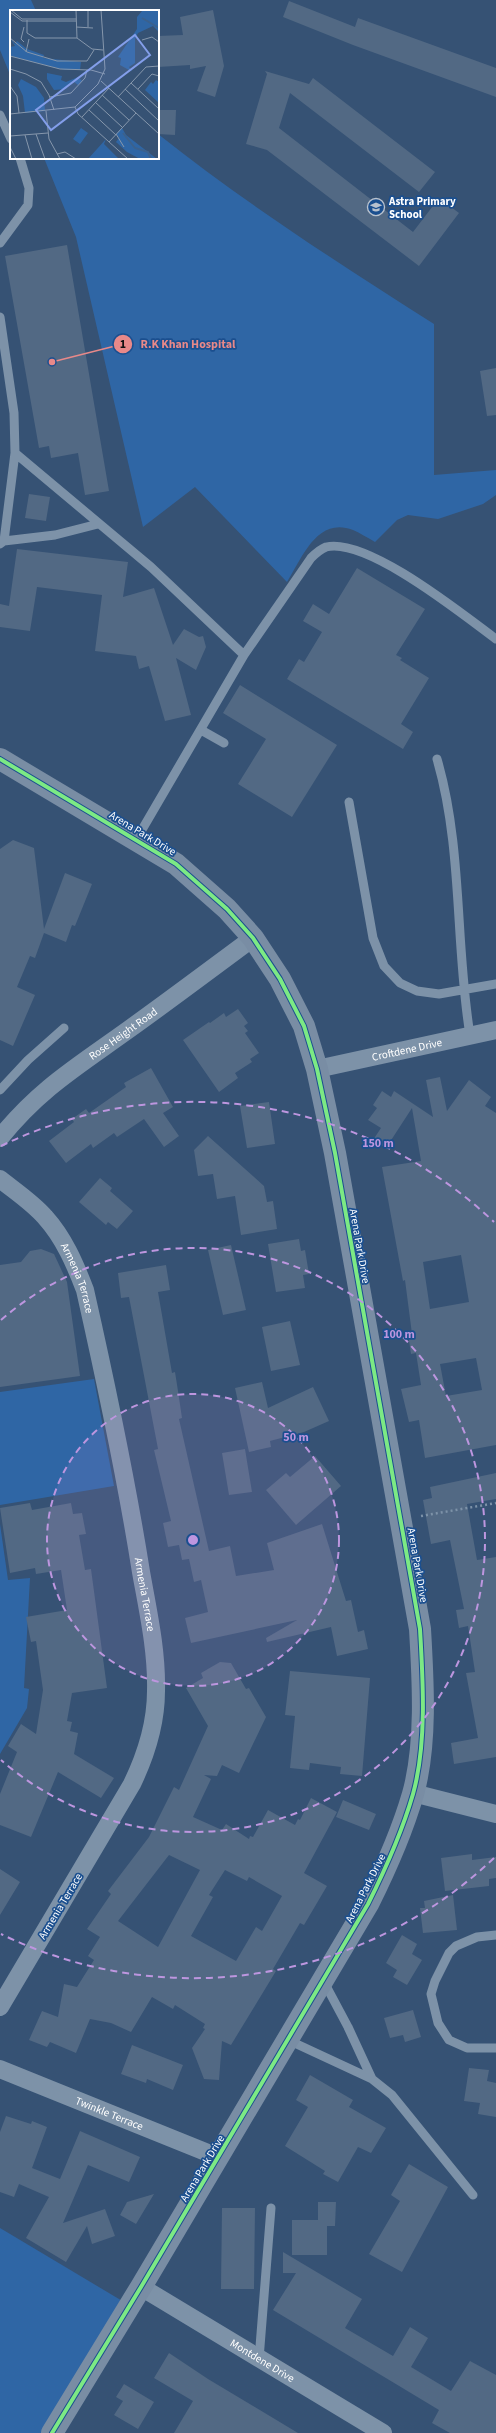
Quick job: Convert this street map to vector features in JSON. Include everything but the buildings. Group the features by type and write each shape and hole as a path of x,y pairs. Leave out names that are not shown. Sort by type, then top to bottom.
{"street":[{"name":"Arena Park Drive","path":"0,759 176,864 202,885 253,938 280,979 304,1026 317,1069 335,1153 420,1629 423,1686 422,1723 413,1792 391,1858 368,1904 324,1982 52,2433"},
{"name":"Rose Height Road","path":"0,1138 31,1102 59,1078 127,1031 253,938"},
{"name":"Croftdene Drive","path":"317,1069 496,1030"},
{"name":"Armenia Terrace","path":"0,1179 45,1216 61,1237 75,1264 85,1290 128,1486 153,1648 156,1691 150,1737 143,1761 132,1784 0,2007"},
{"path":"413,1792 496,1814"},
{"name":"Twinkle Terrace","path":"0,2069 218,2157"},
{"name":"Montdene Drive","path":"141,2287 383,2433"}],"lane":[{"path":"0,115 10,137"},
{"path":"0,243 28,205 28,188 20,159"},
{"path":"0,317 14,414 15,453 2,542 55,535 98,524"},
{"path":"15,453 151,567 244,656"},
{"path":"136,840 244,656 311,558 325,547 340,547 358,550 389,565 460,612 496,639"},
{"path":"201,730 224,743"},
{"path":"437,759 443,778 455,856 463,990 470,1035"},
{"path":"349,802 373,938 384,966 400,983 417,991 438,994 496,984"},
{"path":"0,1090 28,1060 64,1028"},
{"path":"496,1935 477,1937 456,1946 449,1954 438,1974 431,1994 438,2023 450,2040 467,2048 496,2048"},
{"path":"324,1982 348,2027 372,2079"},
{"path":"288,2040 372,2079 392,2095 473,2194"},
{"path":"259,2359 271,2208"}],"path":[{"path":"426,1515 496,1503"}],"shaded area":[{"path":"0,0 31,0 36,10 10,10 10,75 0,50"},
{"path":"159,135 259,209 434,324 434,475 496,470 496,495 483,504 438,519 408,515 397,520 375,542 353,530 340,527 330,529 320,534 312,542 287,582 195,487 143,527 76,237 44,159 159,159"},
{"path":"94,1379 114,1486 0,1505 0,1392"},
{"path":"0,1524 8,1580 30,1578 24,1688 29,1689 27,1708 0,1754"},
{"path":"0,2228 129,2305 50,2433 0,2433"}],"cycle path":[{"path":"0,759 176,864 227,909 253,938 280,979 304,1026 317,1069 335,1153 420,1629 422,1669 422,1733 413,1794 393,1850 375,1890 141,2287 52,2433"}],"place":[{"name":"Astra Primary School","path":"376,207"},
{"name":"R.K Khan Hospital","path":"52,362"}]}
